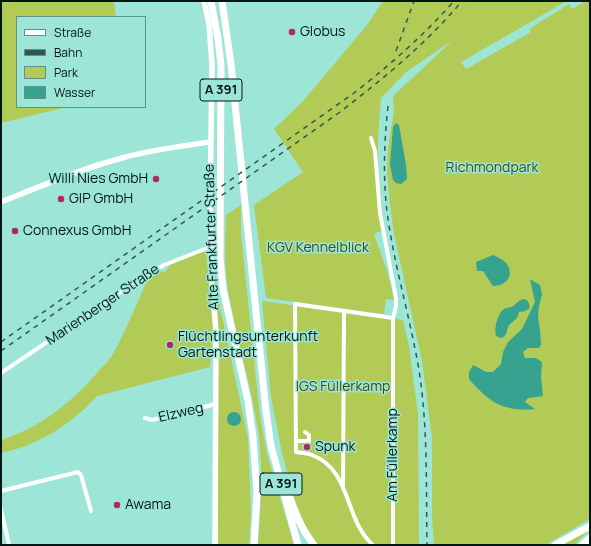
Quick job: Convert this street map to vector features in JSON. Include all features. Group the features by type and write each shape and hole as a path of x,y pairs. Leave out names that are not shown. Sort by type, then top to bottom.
{"highway":[{"name":"A 391","path":"211,1 217,31 221,65 220,259 223,289 248,401 254,437 257,492 254,545"},
{"name":"A 391","path":"219,1 227,38 235,100 258,347 268,422 276,466 298,545"},
{"path":"222,1 227,38"},
{"path":"268,422 281,471 297,519 314,545"},
{"path":"555,545 590,526"},
{"path":"582,545 590,538"}],"street":[{"name":"Alte Frankfurter Straße","path":"204,1 209,26 212,59 210,247 216,331 215,545"},
{"name":"Am Füllerkamp","path":"371,138 375,151 380,213 396,298 393,318 393,545"},
{"path":"1,202 68,175 111,161 158,150 210,142"},
{"name":"Marienberger Straße","path":"1,373 149,273 164,265 210,247"},
{"path":"372,545 356,524 343,486 336,475 322,461 312,455 296,452 296,304 393,318"},
{"path":"343,486 344,311"},
{"name":"Elzweg","path":"145,418 152,420 216,404"},
{"path":"296,441 309,441 309,435 305,432"},
{"path":"1,491 78,472 81,475 91,511"},
{"path":"1,509 9,545"}],"green space":[{"path":"1,1 114,1 116,16 16,16 16,108 63,108 1,123"},
{"name":"Richmondpark","path":"383,1 567,1 461,62 466,69 531,32 529,29 569,4 572,9 586,1 590,1 590,519 545,545 434,545 432,517 432,438 422,361 394,234 387,172 388,149 394,110 393,96 453,40 405,73 381,98 378,137 378,166 384,230 374,234 388,274 394,300 386,299 384,314 266,298 254,205 303,172 274,129 303,101 367,25"},
{"path":"241,205 241,234 260,416 267,454 294,545 258,545 261,490 259,436 231,308 225,262 226,215"},
{"path":"206,250 213,327 210,367 97,396 77,416 54,432 29,445 1,453 1,440 28,429 54,413 87,384 107,362 113,354 123,334 150,274 157,271 165,272 170,265"},
{"path":"213,266 220,307 248,438 251,513 249,545 218,545 218,328"},
{"name":"IGS Füllerkamp","path":"262,301 403,320 409,346 418,414 419,545 318,545 306,527 296,504 282,453 271,397"},
{"path":"590,529 574,545 561,545"}],"water":[{"path":"396,123 399,125 406,165 407,179 401,184 396,183 393,180 390,165 393,127"},
{"path":"493,255 507,264 510,273 508,280 497,286 493,286 483,271 477,271 476,262"},
{"path":"530,279 540,285 542,295 538,318 541,345 539,348 528,348 523,352 525,358 536,358 542,362 541,377 543,396 528,398 525,402 535,409 524,410 505,407 490,399 483,394 469,379 469,372 473,365 486,372 493,372 501,364 503,352 508,342 522,329 535,302"},
{"path":"524,299 529,303 529,309 519,312 517,318 509,325 505,336 501,338 496,336 495,329 502,311 505,308 512,307"},
{"path":"231,412 237,412 241,416 241,422 237,426 231,426 227,422 227,416"}],"railway":[{"path":"396,51 414,1"},
{"path":"1,342 354,93 381,72 431,26 454,1"},
{"path":"1,351 340,112 404,60 434,32 462,1"},
{"path":"388,106 384,159 387,212 419,370 422,392 426,457 427,545"}],"place":[{"name":"Globus","path":"292,32"},
{"name":"Willi Nies GmbH","path":"156,179"},
{"name":"GIP GmbH","path":"61,199"},
{"name":"Connexus GmbH","path":"15,231"},
{"name":"Flüchtlingsunterkunft Gartenstadt","path":"170,345"},
{"name":"Spunk","path":"307,447"},
{"name":"Awama","path":"117,505"}],"park label":[{"name":"KGV Kennelblick","path":"318,248"}]}
